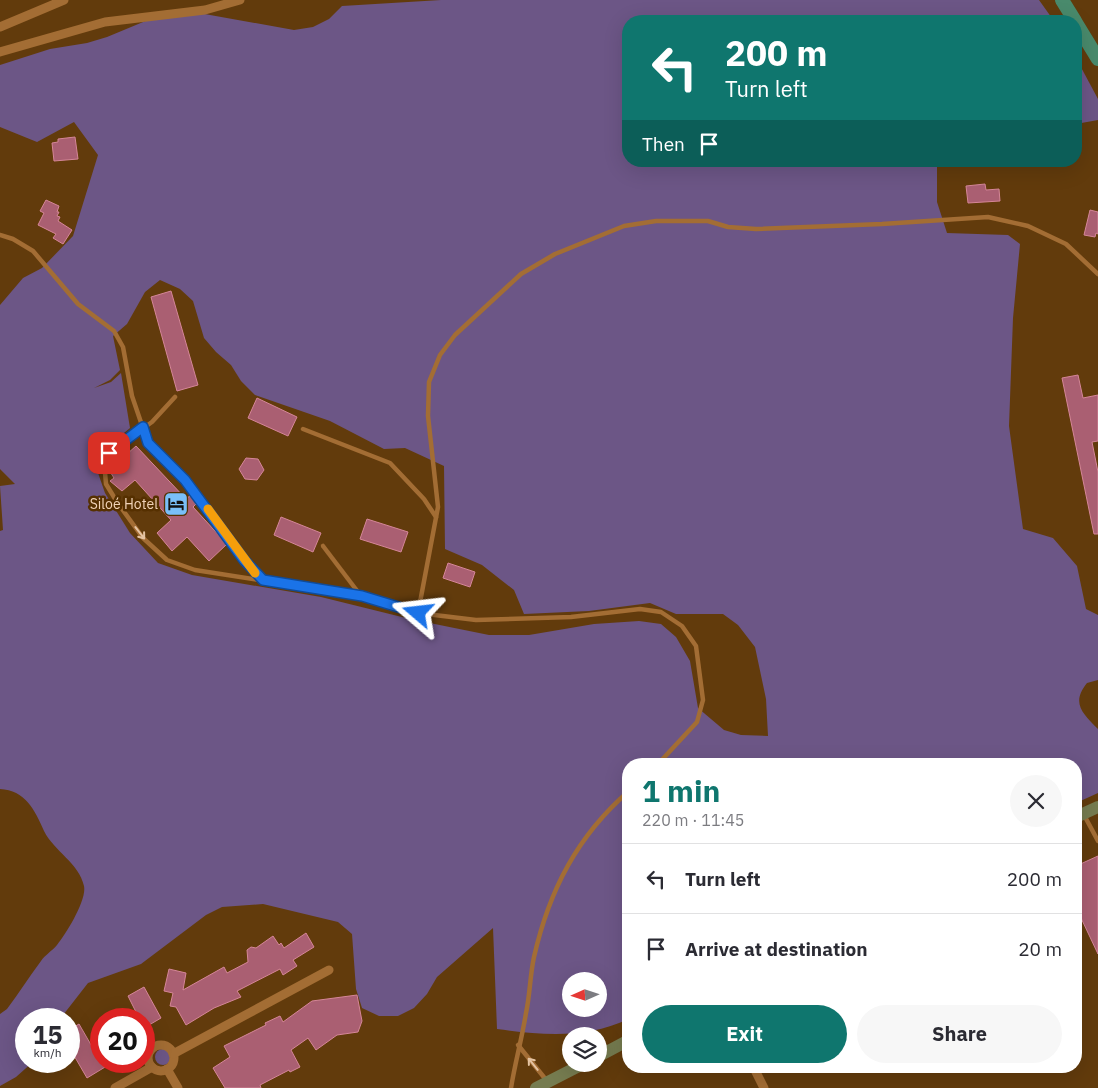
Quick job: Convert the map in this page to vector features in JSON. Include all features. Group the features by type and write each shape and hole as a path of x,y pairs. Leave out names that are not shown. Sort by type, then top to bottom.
{"main road":[{"path":"1062,0 1072,15"},
{"path":"1082,32 1098,59"}],"street":[{"path":"0,27 53,7 64,0"},
{"path":"0,52 105,22 205,10 240,0"},
{"path":"1082,815 1098,807"},
{"path":"173,1054 329,970"},
{"path":"607,1052 622,1044"},
{"path":"155,1047 164,1045 173,1054 173,1062 167,1069 159,1071 155,1069"},
{"path":"167,1069 178,1088"},
{"path":"536,1088 567,1072"},
{"path":"115,1088 141,1073"},
{"path":"756,1073 764,1088"}],"lane":[{"path":"418,613 436,517 437,483 428,416 429,382 440,355 455,335 521,274 555,254 599,234 624,226 688,219 708,221 728,227 756,229 882,224 988,217 1028,226 1066,244 1098,274"},
{"path":"0,235 13,239 33,251 78,304 114,331 123,347 132,396 148,443 185,480 244,560 263,580"},
{"path":"175,397 152,422 109,453 104,461 103,470 106,484 117,502 143,538 160,554 175,563 224,576 263,580 362,596 418,613 476,620 570,617 640,609 662,612 676,620 689,634 696,646 703,700 697,722 664,758"},
{"path":"303,429 390,463 424,499 436,517"},
{"path":"323,546 362,596"},
{"path":"511,1088 518,1045 526,1015 534,958 551,897 577,849 607,810 622,797"},
{"path":"1082,819 1098,841"},
{"path":"518,1045 548,1082"}],"shaded area":[{"path":"441,0 1039,0 1050,15 622,15 622,167 937,167 937,202 947,233 1008,235 1020,244 1013,318 1009,426 1023,529 1053,538 1077,566 1086,609 1098,615 1098,680 1087,683 1082,690 1079,702 1083,713 1098,729 1098,793 1082,800 1082,758 622,758 622,1022 606,1027 562,1027 562,1034 497,1029 493,928 437,977 427,994 414,1008 398,1016 379,1016 362,1008 356,989 352,934 338,922 263,904 222,907 206,915 141,964 88,983 69,1008 15,1008 15,1073 20,1073 0,1086 0,1014 7,1009 43,959 61,940 79,908 84,886 72,864 48,838 28,802 16,793 0,789 0,531 3,530 0,486 15,484 0,469 0,305 23,278 42,268 73,236 98,155 74,122 37,142 0,127 0,65 50,49 87,43 107,37 160,15 199,13 294,30 313,27 329,19 342,6","holes":["160,280 180,289 193,301 204,338 231,365 241,381 255,395 330,421 384,449 405,448 444,466 445,549 482,565 514,590 524,614 589,611 650,603 676,614 723,614 738,625 755,647 766,699 768,736 741,735 724,730 698,708 690,661 676,637 661,624 639,621 594,624 529,635 489,635 410,619 321,597 192,575 158,563 130,533 105,493 97,470 102,451 130,428 121,373 111,382 94,388 110,380 120,370 113,336 127,324 145,292"]},
{"path":"1082,69 1098,99 1098,120 1082,123"},
{"path":"163,1049 169,1051 169,1063 163,1065 157,1063 155,1057 157,1051"}],"building":[{"path":"75,137 78,159 54,161 52,143 58,142 58,139"},
{"path":"985,184 986,190 999,189 1000,201 968,203 966,186"},
{"path":"46,200 59,206 57,216 60,217 58,221 72,230 63,244 53,238 56,234 38,225 44,213 40,211"},
{"path":"1090,210 1098,212 1098,234 1096,233 1095,237 1084,235"},
{"path":"171,291 198,385 177,391 151,297"},
{"path":"1078,375 1083,398 1098,395 1098,441 1092,442 1098,472 1098,534 1094,534 1062,378"},
{"path":"257,398 297,417 288,436 248,418"},
{"name":"Siloé Hotel","path":"136,446 186,499 191,495 197,503 193,507 227,544 209,561 187,537 172,551 157,533 171,520 135,480 122,491 110,481 114,478 109,470"},
{"path":"246,458 258,459 264,470 257,480 245,479 239,469"},
{"path":"281,517 321,533 313,552 274,535"},
{"path":"367,519 408,532 401,552 360,539"},
{"path":"448,563 475,572 470,587 443,578"},
{"path":"1098,856 1098,954 1082,920 1082,863"},
{"path":"306,933 314,947 293,960 297,966 283,975 280,969 237,991 241,997 214,1008 186,1025 176,1007 170,1006 173,993 164,991 169,969 186,973 183,990 224,967 227,973 248,962 247,950 251,947 256,948 273,936 279,945 281,943 284,948"},
{"path":"144,987 161,1018 155,1022 155,1008 134,1008 128,996"},
{"path":"357,995 362,1021 358,1032 337,1035 316,1050 308,1038 291,1050 300,1067 290,1072 289,1070 260,1085 261,1088 225,1088 213,1068 230,1057 224,1046 280,1016 283,1022 312,1001"},
{"path":"80,1026 90,1043 90,1073 95,1073 87,1078 80,1066"}],"slow traffic":[{"path":"208,509 255,573"}],"place":[{"name":"Siloé Hotel","path":"176,504"}],"route":[{"path":"109,453 143,427 148,443 185,480 244,560 263,580 362,596 418,613"}]}
